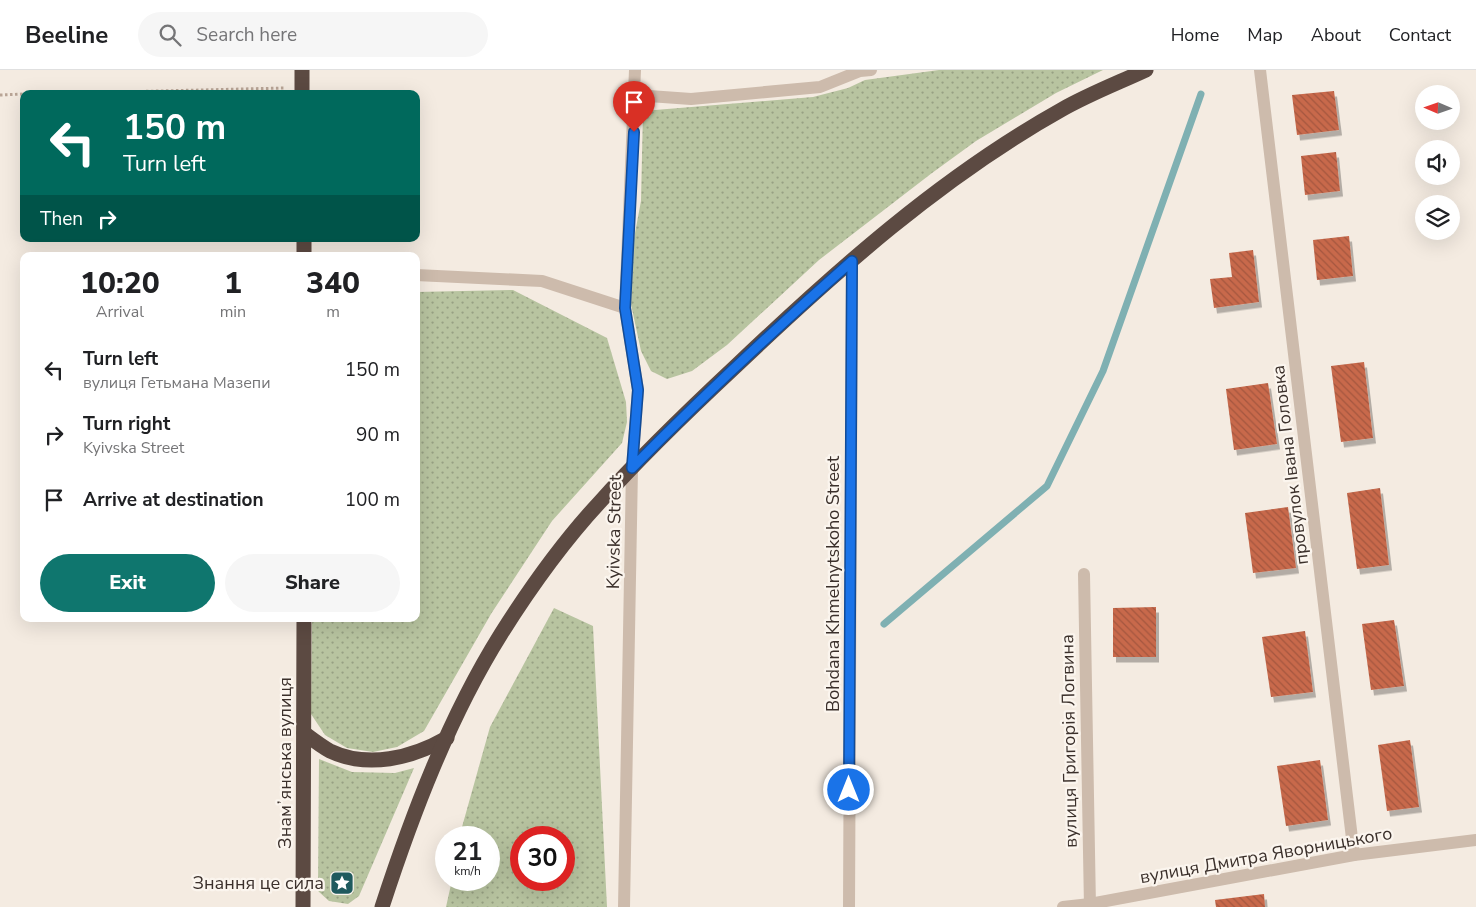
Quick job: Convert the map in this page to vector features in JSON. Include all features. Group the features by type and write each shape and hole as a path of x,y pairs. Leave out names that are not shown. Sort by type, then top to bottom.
{"highway":[{"path":"302,70 302,90"},
{"path":"382,907 420,802 447,738 474,683 501,635 528,594 592,511 709,391 779,325 852,261 952,180 1009,141 1063,109 1146,70"},
{"name":"Знамʼянська вулиця","path":"304,622 304,907"},
{"path":"304,733 329,750 350,758 371,760 410,755 429,748 447,738"}],"street":[{"name":"Kyivska Street","path":"624,907 632,468 638,390 625,308 636,95 635,70"},
{"path":"636,95 691,99 820,87 864,70"},
{"name":"провулок Івана Головка","path":"1260,70 1354,856"},
{"name":"Bohdana Khmelnytskoho Street","path":"849,907 852,261"},
{"path":"420,275 542,281 625,308"},
{"name":"вулиця Григорія Логвина","path":"1084,574 1090,906"},
{"name":"вулиця Дмитра Яворницького","path":"1063,907 1090,906 1354,856 1476,840"}],"path":[{"path":"0,95 20,94"}],"green space":[{"path":"939,70 1103,70 1056,93 976,141 932,173 819,260 727,345 692,371 667,379 651,371 641,351 626,281 641,201 643,111 813,97 848,88 865,80"},
{"path":"513,290 607,338 626,402 627,422 622,443 552,521 491,614 424,731 397,747 373,752 347,748 325,735 311,714 312,622 420,622 420,292"},
{"path":"554,608 593,626 607,907 446,907 450,891 500,891 500,826 462,826 490,727"},
{"path":"319,759 352,772 395,773 414,768 359,896 348,904 329,901 318,891"}],"building":[{"path":"1334,91 1339,130 1297,135 1292,95"},
{"path":"1336,152 1340,191 1305,195 1301,156"},
{"path":"1349,236 1353,276 1317,280 1313,240"},
{"path":"1253,250 1259,302 1214,308 1210,279 1232,277 1229,253"},
{"path":"1364,362 1373,438 1341,442 1331,366"},
{"path":"1268,383 1277,444 1234,450 1226,389"},
{"path":"1380,488 1389,565 1357,569 1347,493"},
{"path":"1288,507 1296,568 1253,573 1245,513"},
{"path":"1156,607 1156,657 1113,657 1113,608"},
{"path":"1394,620 1404,686 1371,690 1362,624"},
{"path":"1305,631 1313,692 1271,697 1262,637"},
{"path":"1410,740 1419,807 1387,811 1378,745"},
{"path":"1320,760 1328,820 1286,826 1277,766"},
{"path":"1264,894 1265,907 1216,907 1215,900"}],"waterway":[{"path":"884,624 1047,486 1103,371 1201,94"}],"place":[{"name":"Знання це сила","path":"342,883"}],"route":[{"path":"634,132 625,308 638,390 632,468 709,391 779,325 852,261 849,790"}]}
